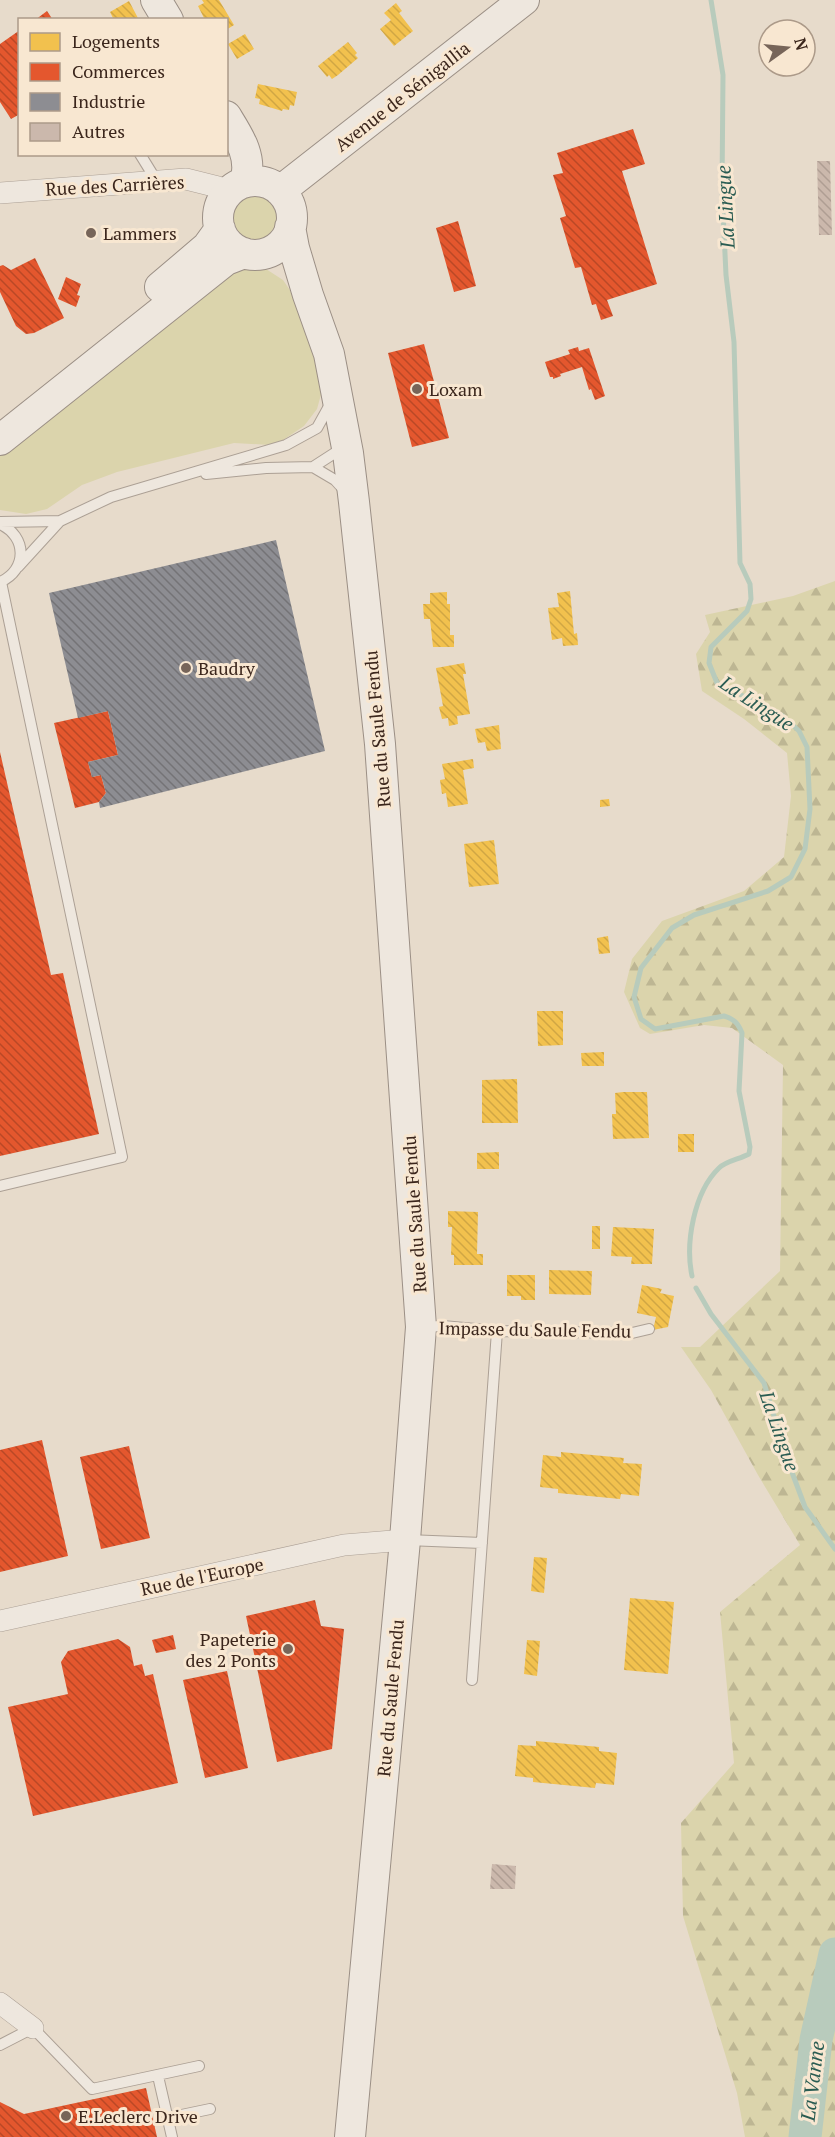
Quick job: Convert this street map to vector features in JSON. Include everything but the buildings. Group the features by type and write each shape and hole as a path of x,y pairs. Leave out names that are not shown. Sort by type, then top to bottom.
{"street":[{"path":"156,0 167,18"},
{"name":"Avenue de Sénigallia","path":"280,191 524,0"},
{"path":"228,119 243,142 248,164 236,188 220,205 218,217 220,229 225,240 233,248 255,253"},
{"name":"Rue des Carrières","path":"0,193 186,179 218,187 236,188"},
{"path":"0,440 226,260 275,249 284,242 290,227 291,210 280,191 263,182 236,188"},
{"name":"Rue du Saule Fendu","path":"290,227 308,295 329,354 354,502 380,744 421,1327 405,1540 350,2137"},
{"path":"0,416 187,265 207,247 220,229"},
{"name":"Rue du Saule Fendu","path":"255,253 283,266 308,295"},
{"name":"Rue de l'Europe","path":"0,1621 344,1545 405,1540"},
{"path":"0,2003 33,2028"}],"lane":[{"path":"141,156 156,180"},
{"path":"0,523 60,520 111,497 286,445 318,428 336,393"},
{"path":"182,476 266,468 313,467 346,446"},
{"path":"313,467 335,480 354,502"},
{"path":"0,1186 122,1157 1,582 14,573 60,520"},
{"path":"0,523 14,533 19,541 21,559 18,567"},
{"name":"Impasse du Saule Fendu","path":"421,1327 443,1326 497,1331 632,1333 649,1329"},
{"path":"472,1680 497,1331"},
{"path":"405,1540 482,1543"},
{"path":"0,2045 33,2028 92,2089 199,2066"},
{"path":"158,2076 172,2137"},
{"path":"168,2118 210,2109"}],"green space":[{"path":"256,190 276,198 284,218 276,238 256,246 236,238 228,218 236,198"},
{"path":"231,268 266,269 283,280 296,299 306,321 322,391 317,409 304,426 283,440 270,445 234,443 117,472 82,485 47,509 26,514 0,510 0,445"},
{"path":"835,581 835,2137 745,2137 737,2093 683,1916 681,1823 734,1763 720,1612 800,1545 711,1390 681,1347 700,1347 780,1271 783,1065 732,1028 704,1025 650,1034 640,1028 624,992 632,959 662,921 744,891 784,857 791,796 787,753 744,719 702,691 696,654 710,632 705,615 793,596"}],"waterway":[{"name":"La Lingue","path":"692,1276 691,1234 703,1190 719,1168 749,1154 750,1147 739,1091 742,1033 735,1022 724,1016 655,1029 641,1019 634,997 641,968 672,928 694,915 768,891 791,877 805,849 810,809 807,747 799,731 783,716 717,683 709,663 711,647 747,611 751,599 750,584 740,563 734,342 726,275 722,190 723,75 711,0"},
{"name":"La Lingue","path":"696,1288 711,1314 764,1383 787,1459 805,1507 835,1549"},
{"name":"La Vanne","path":"805,2137 816,2040 835,1954"}],"place":[{"name":"Lammers","path":"91,233"},
{"name":"Loxam","path":"417,389"},
{"name":"Baudry","path":"186,668"},
{"name":"Papeterie des 2 Ponts","path":"288,1649"},
{"name":"E.Leclerc Drive","path":"66,2116"}]}
